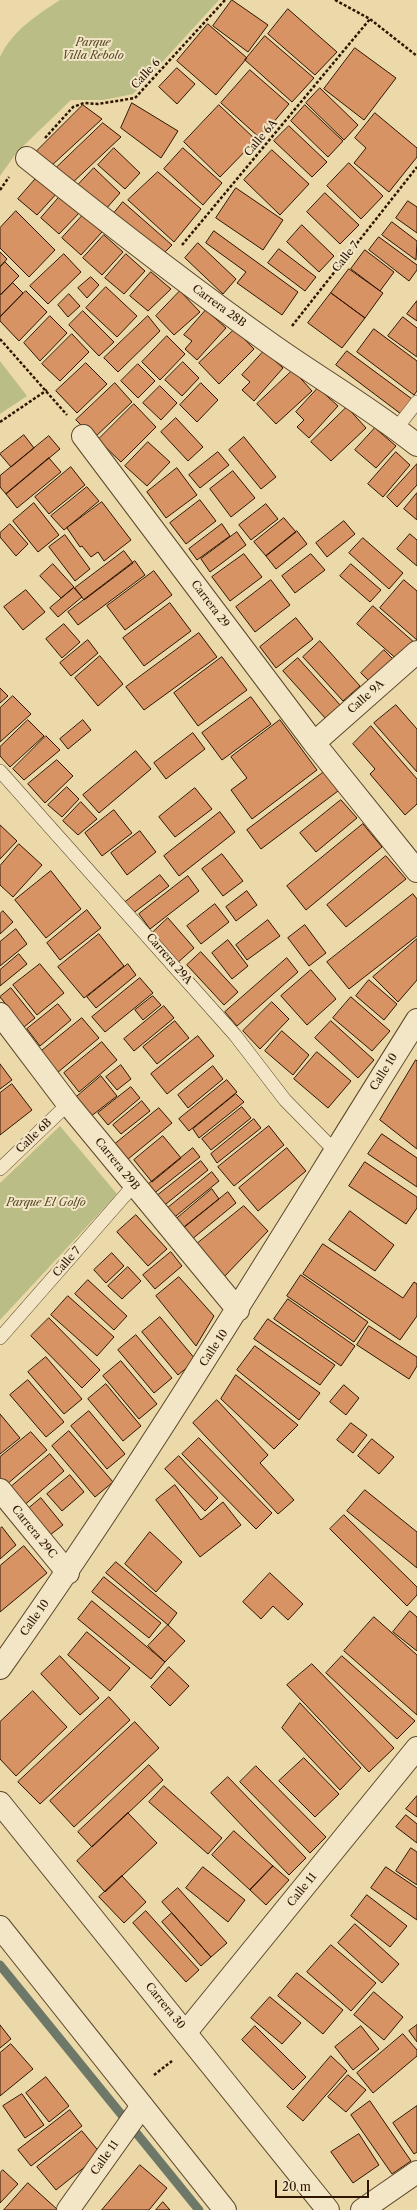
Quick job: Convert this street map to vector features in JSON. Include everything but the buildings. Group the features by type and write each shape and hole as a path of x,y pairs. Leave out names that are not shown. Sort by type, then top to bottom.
{"street":[{"name":"Carrera 28B","path":"27,158 164,267 417,445"},
{"name":"Carrera 29","path":"83,436 314,743 417,871"},
{"name":"Calle 9A","path":"314,743 417,652"},
{"name":"Carrera 29B","path":"0,1014 68,1104 238,1310"},
{"name":"Calle 10","path":"0,1668 68,1573 238,1310 417,1020"},
{"name":"Carrera 29C","path":"0,1490 68,1573"},
{"name":"Calle 11","path":"191,2038 417,1748"},
{"name":"Carrera 30","path":"0,1803 191,2038 328,2210"},
{"path":"0,1928 133,2111 225,2210"},
{"name":"Calle 11","path":"68,2210 133,2111"},
{"path":"362,2210 417,2172"}],"lane":[{"path":"396,429 417,402"},
{"name":"Carrera 29A","path":"0,771 230,1029 285,1100 335,1151"},
{"name":"Calle 6B","path":"0,1169 68,1104"},
{"name":"Calle 7","path":"0,1338 134,1185"}],"path":[{"name":"Calle 6","path":"27,158 73,107 84,103 98,104 135,98 225,0"},
{"path":"335,0 370,19 417,56"},
{"name":"Calle 6A","path":"164,267 370,19"},
{"name":"Calle 7","path":"276,347 417,167"},
{"path":"0,339 46,390 83,436"},
{"path":"0,422 46,390"},
{"path":"133,2111 191,2038"}],"green space":[{"name":"Parque Villa Rebolo","path":"60,0 219,0 133,94 103,100 71,100 17,152 0,176 0,57 11,39 18,31"},
{"path":"0,361 27,396 0,414"},
{"name":"Parque El Golfo","path":"60,1126 117,1194 0,1320 0,1183"}],"waterway":[{"path":"0,1965 199,2210"}]}
